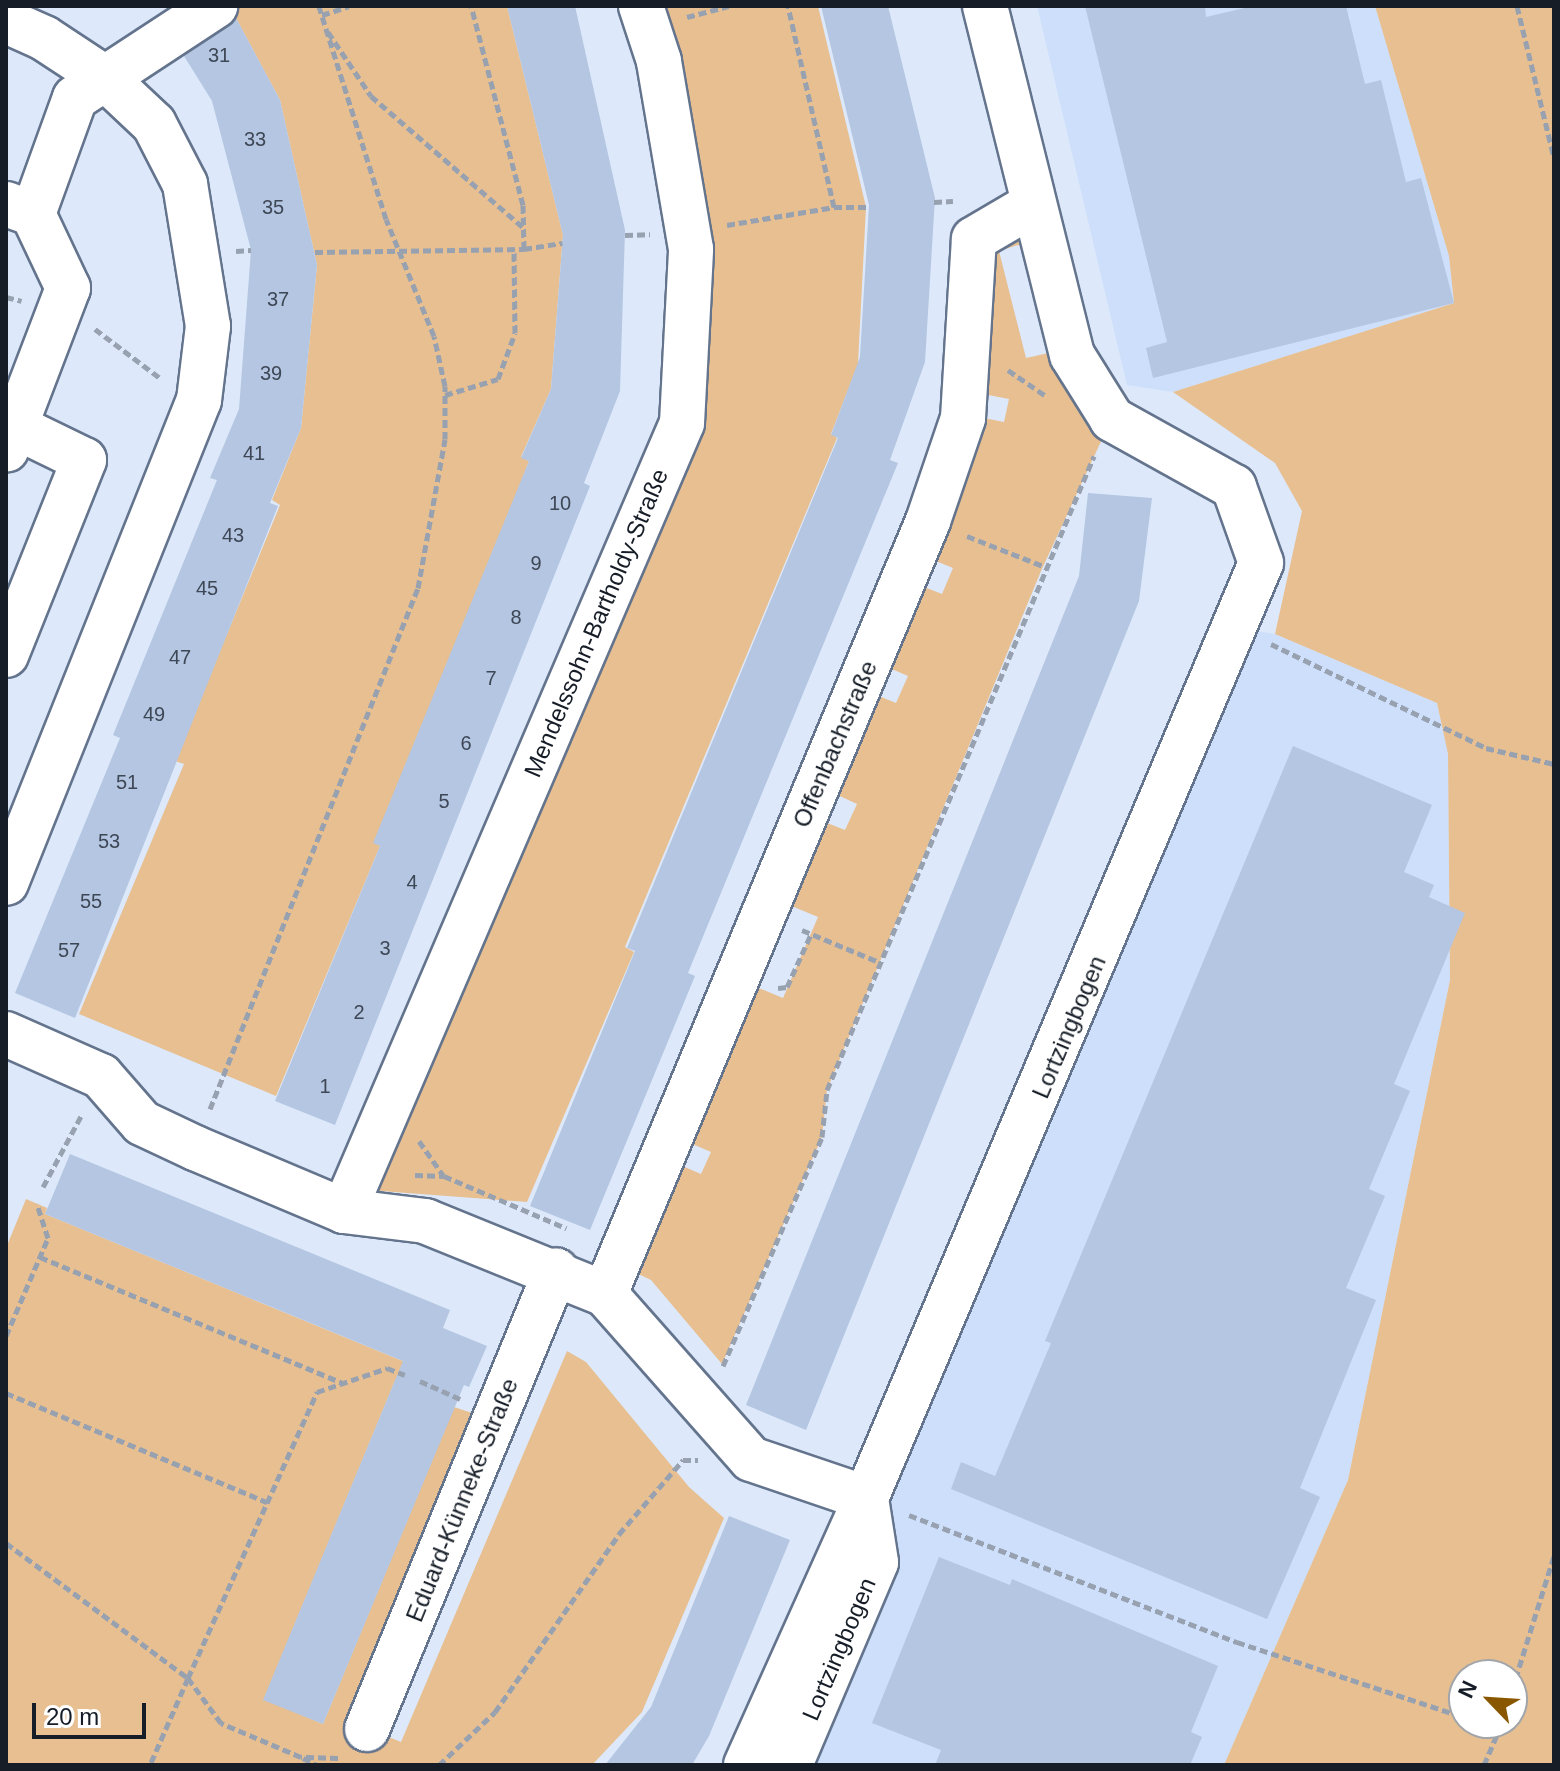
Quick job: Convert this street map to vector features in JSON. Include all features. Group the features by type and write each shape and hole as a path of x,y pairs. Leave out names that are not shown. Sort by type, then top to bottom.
{"street":[{"path":"6,655 84,460 11,438 68,288 20,209 75,98 215,6"},
{"name":"Mendelssohn-Bartholdy-Straße","path":"344,1211 682,423 688,232 659,61 641,6"},
{"path":"985,6 1032,205"},
{"path":"6,21 44,38 105,78 154,124 185,184 208,326 194,414 6,883"},
{"name":"Lortzingbogen","path":"790,1765 876,1562 866,1498 1238,628 1261,563 1234,487 1112,419 1072,355 1032,205"},
{"name":"Offenbachstraße","path":"605,1294 928,521 963,418 974,239 1032,205"},
{"path":"6,1034 101,1076 142,1123 195,1148 344,1211 425,1221 556,1270 605,1294 751,1459 866,1498 746,1765"},
{"name":"Eduard-Künneke-Straße","path":"367,1729 556,1270"}],"path":[{"path":"195,1148 418,588 435,519 445,395 434,336 397,247 319,6"},
{"path":"322,15 349,6"},
{"path":"471,6 524,228 524,249"},
{"path":"788,6 834,207"},
{"path":"1517,6 1554,158"},
{"path":"327,30 371,96 524,228"},
{"path":"688,232 834,207 866,207"},
{"path":"315,252 397,247 514,250 563,243"},
{"path":"445,395 498,379 515,333 514,250"},
{"path":"60,315 102,331 173,389 194,414"},
{"path":"726,1377 722,1364 822,1137 827,1090 1043,566 1098,448"},
{"path":"928,521 1043,566"},
{"path":"1238,628 1486,748 1554,764"},
{"path":"764,915 879,962"},
{"path":"43,1187 69,1140"},
{"path":"6,1336 48,1238 37,1204"},
{"path":"40,1257 343,1383"},
{"path":"150,1765 317,1392 387,1368 405,1375"},
{"path":"420,1381 431,1386"},
{"path":"6,1393 267,1502"},
{"path":"439,1765 495,1712 602,1557 683,1460 751,1459"},
{"path":"866,1498 1237,1642 1448,1712"},
{"path":"6,1543 188,1678 221,1723 317,1765"},
{"path":"1522,1659 1554,1556"},
{"path":"301,1757 338,1758 367,1729"},
{"path":"1484,1765 1495,1739"}],"shaded area":[{"path":"507,6 563,235 551,389 521,457 529,461 380,846 276,1096 79,1014 184,764 175,761 280,505 272,500 301,428 317,265 280,100 230,7"},
{"path":"641,6 818,6 866,207 858,364 831,434 837,438 625,947 634,952 527,1202 354,1189 682,423 691,249"},
{"path":"1037,6 1375,6 1449,256 1454,303 1173,392 1127,385"},
{"path":"1375,6 1554,6 1554,1765 1224,1765 1348,1480 1450,980 1448,754 1437,703 1275,634 1302,511 1275,463 1173,392 1454,303 1449,256"},
{"path":"1017,233 1028,242 999,251 1026,358 1053,352 1079,411 1104,435 1041,571 827,1090 822,1137 722,1364 651,1280 630,1270 673,1162 701,1174 711,1152 683,1140 749,984 783,998 818,917 782,902 817,819 845,830 857,804 829,791 869,692 896,703 908,676 880,664 914,583 942,594 953,568 926,557 974,416 1004,422 1009,399 978,393 988,255"},
{"path":"1238,628 1275,634 1437,703 1448,754 1450,980 1348,1480 1224,1765 790,1765 866,1498"},
{"path":"26,1199 47,1208 45,1214 410,1364 394,1383 264,1699 323,1724 454,1407 481,1416 379,1733 401,1742 567,1351 586,1362 689,1487 724,1518 642,1712 592,1765 6,1765 6,1248"}],"building":[{"path":"507,6 575,6 625,230 620,391 584,483 590,486 335,1125 275,1101 380,846 373,843 529,461 521,458 551,389 563,235"},
{"path":"821,6 888,6 935,198 925,362 890,460 898,463 688,973 695,976 590,1230 530,1206 635,951 627,948 838,438 831,435 860,357 869,205"},
{"path":"1085,6 1205,6 1206,17 1253,6 1346,6 1365,84 1381,80 1406,182 1421,178 1454,303 1153,378 1146,348 1167,342"},
{"path":"236,18 280,100 317,265 301,428 270,503 278,506 75,1018 15,993 120,738 113,735 217,480 210,478 239,409 251,250 212,101 184,56"},
{"path":"1088,493 1152,498 1139,601 806,1430 746,1405 1079,576"},
{"path":"1293,746 1432,805 1404,872 1434,885 1429,897 1465,913 1394,1084 1410,1091 1369,1189 1385,1196 1346,1288 1376,1300 1300,1488 1320,1497 1267,1619 951,1489 961,1462 995,1476 1051,1343 1045,1341"},
{"path":"70,1154 450,1310 443,1328 487,1346 469,1387 464,1385 323,1724 263,1700 403,1361 45,1214"},
{"path":"729,1516 790,1540 709,1736 692,1765 605,1765 651,1707"},
{"path":"939,1557 1010,1585 1012,1579 1218,1666 1191,1732 1202,1737 1190,1765 935,1765 941,1750 872,1723"}]}
